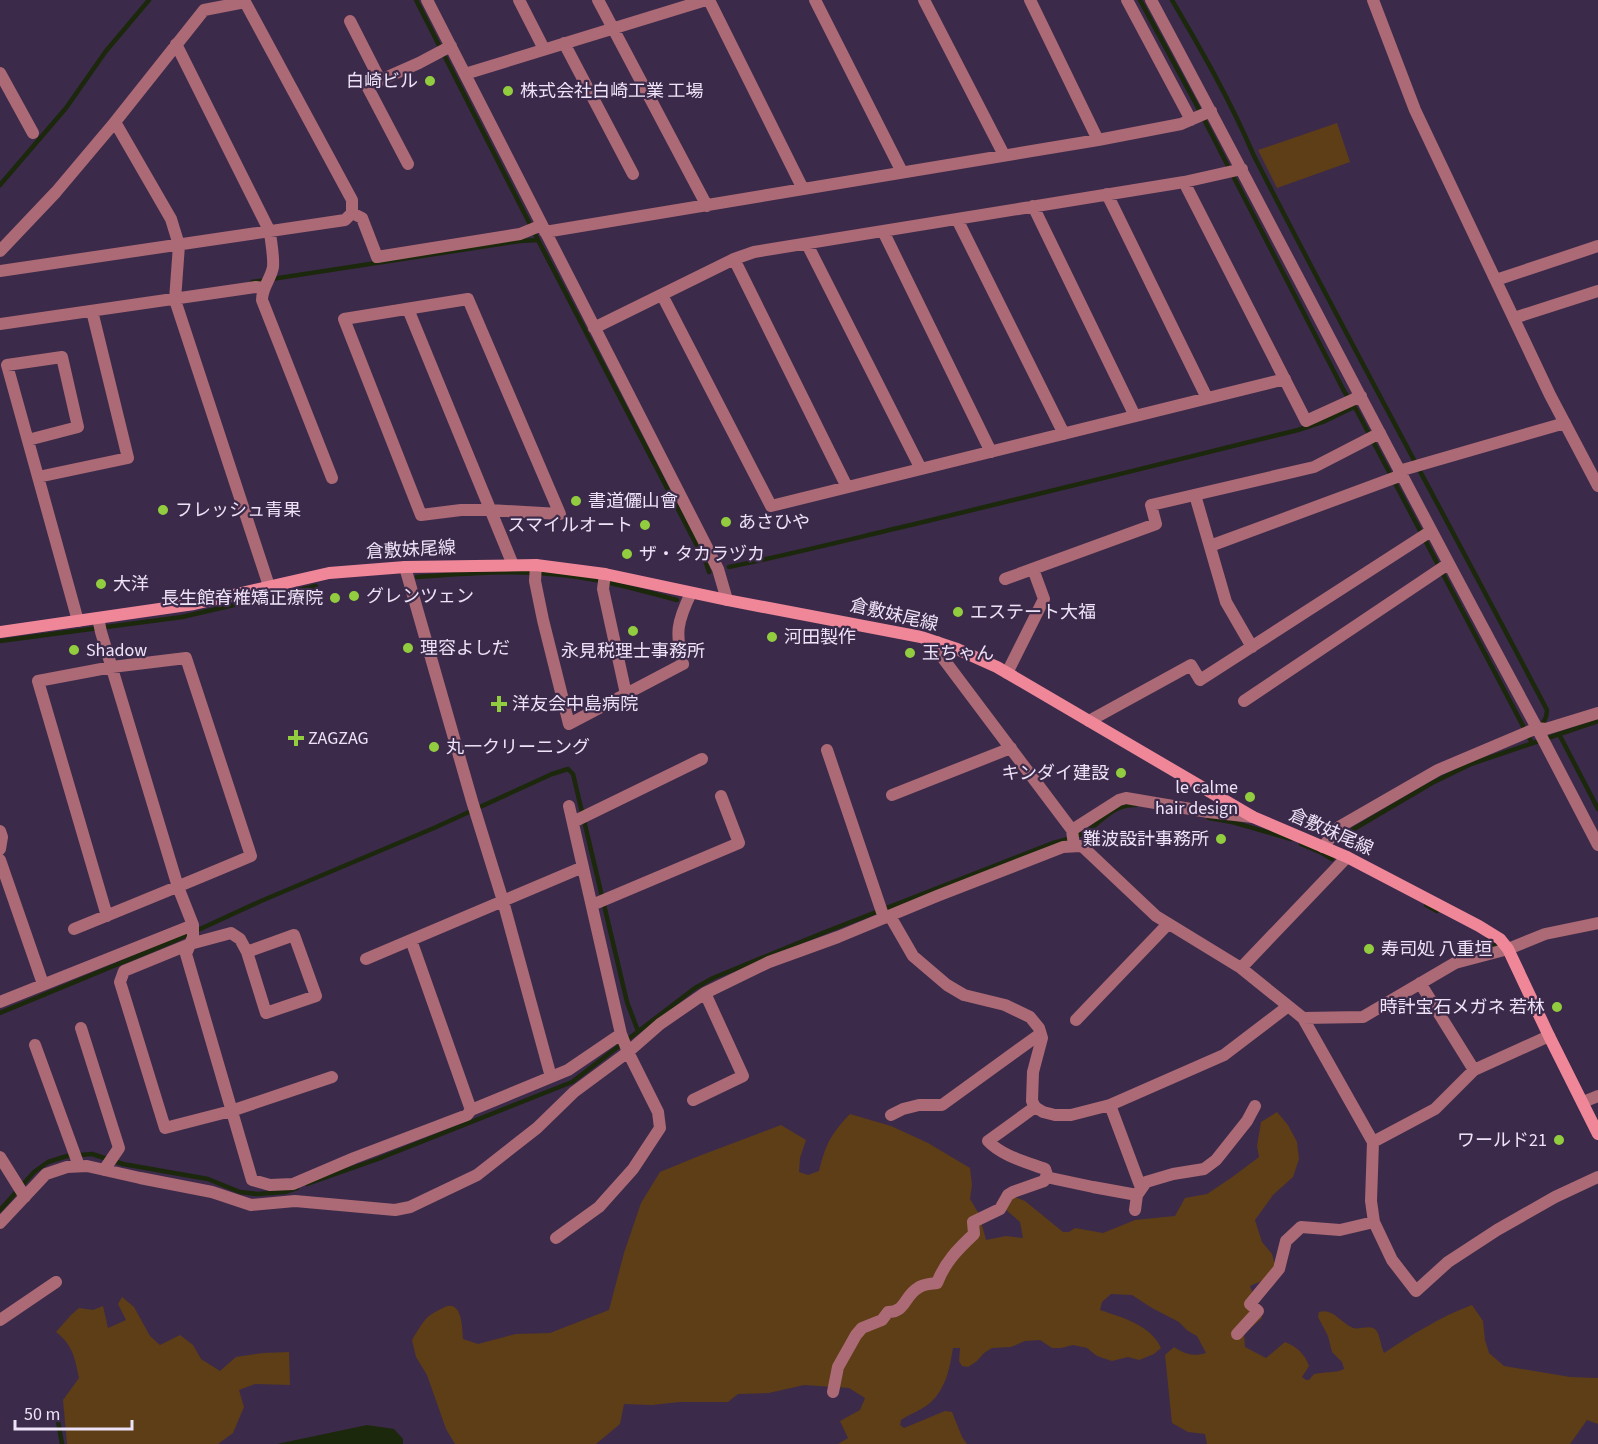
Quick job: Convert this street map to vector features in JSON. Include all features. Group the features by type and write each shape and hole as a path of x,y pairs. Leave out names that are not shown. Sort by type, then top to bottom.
{"main road":[{"name":"倉敷妹尾線","path":"0,632 78,621 100,625 329,573 405,567 513,565 536,572 691,593 937,642 1007,673 1253,816 1347,857 1500,939 1508,949 1598,1134"}],"street":[{"path":"427,0 444,50 465,74 538,229 594,328 717,569 727,600"},
{"path":"519,0 543,49"},
{"path":"598,0 707,206"},
{"path":"465,74 708,0 803,189"},
{"path":"815,0 902,172"},
{"path":"924,0 1004,155"},
{"path":"1030,0 1098,140"},
{"path":"1127,0 1234,170 1443,567 1598,845"},
{"path":"1151,0 1201,115"},
{"path":"1373,0 1415,110 1565,423 1598,486"},
{"path":"0,251 56,192 204,10 245,3 352,200 351,213 345,220 0,271"},
{"path":"350,21 380,80"},
{"path":"564,43 633,174"},
{"path":"176,44 270,232 273,264 265,283 262,300 332,477"},
{"path":"408,164 367,86 444,50"},
{"path":"0,73 33,133"},
{"path":"351,213 362,218 377,257 520,234 538,229 707,206 1098,140 1181,124 1201,115"},
{"path":"115,122 171,219 179,245 175,296 269,586"},
{"path":"594,328 734,259 754,252 1184,182 1234,170"},
{"path":"1184,182 1306,421 1355,399"},
{"path":"1107,194 1207,399"},
{"path":"1033,206 1136,416"},
{"path":"957,219 1064,434"},
{"path":"883,231 991,452"},
{"path":"807,244 921,469"},
{"path":"1496,280 1598,246"},
{"path":"734,259 847,487"},
{"path":"0,324 175,296 256,287 265,283"},
{"path":"1514,318 1598,291"},
{"path":"662,295 771,506 1285,379"},
{"path":"468,299 560,514 490,510 461,510 421,515 344,319 468,299"},
{"path":"408,309 513,565"},
{"path":"38,477 128,458 92,311"},
{"path":"28,440 78,427 62,357 7,365 78,621"},
{"path":"1210,546 1418,466 1565,423"},
{"path":"1005,579 1156,524 1151,505 1314,467 1374,436"},
{"path":"1195,495 1226,602 1252,647"},
{"path":"1089,721 1191,665 1200,680 1426,534"},
{"path":"405,567 503,901 551,1077"},
{"path":"1244,701 1443,567"},
{"path":"1007,673 1044,599 1033,569"},
{"path":"536,572 543,621 569,724 683,664 678,645 678,628 691,593"},
{"path":"604,581 626,694"},
{"path":"100,625 192,933 186,954 231,1111 252,1180 270,1185 293,1184 467,1114 471,1110 568,1070 624,1043 660,1024 705,993 769,962 838,937 884,913 1064,847 1119,800 1126,798 1208,812 1253,816"},
{"path":"937,642 939,653 1011,748 1080,846 1156,916 1240,968 1303,1018 1373,1142 1371,1201 1374,1222 1392,1260 1416,1291 1448,1262 1497,1230 1554,1197 1598,1177"},
{"path":"74,929 107,916 178,887 251,856 186,658 112,667 38,681 107,916"},
{"path":"1323,847 1339,827 1438,770 1546,729 1598,713"},
{"path":"892,795 1011,748"},
{"path":"827,750 884,913 913,956 946,986 964,995 1005,1005 1030,1017 1039,1028 1042,1038 1033,1072 1032,1101 1035,1107 1043,1112 1071,1115 1110,1105 1224,1055 1287,1007"},
{"path":"579,820 702,759"},
{"path":"599,902 739,843 720,796"},
{"path":"556,1238 599,1207 633,1169 660,1128 658,1112 624,1043 599,902 583,867 579,820 570,806"},
{"path":"0,831 2,837 0,849"},
{"path":"1240,968 1347,857"},
{"path":"0,860 43,984"},
{"path":"366,959 583,867"},
{"path":"1303,1018 1363,1017 1455,963 1508,949 1545,934 1598,923"},
{"path":"1076,1020 1168,924"},
{"path":"192,933 124,970 120,982 165,1128 231,1111 332,1077"},
{"path":"0,1002 43,984 192,933 231,933 240,939 247,952 266,1013 316,996 294,935 247,952"},
{"path":"411,940 471,1110"},
{"path":"1420,983 1474,1070"},
{"path":"693,1100 743,1076 705,993"},
{"path":"81,1028 120,1148 108,1163"},
{"path":"891,1115 903,1108 942,1105 1040,1034"},
{"path":"1373,1142 1436,1109 1474,1070 1549,1036"},
{"path":"35,1045 76,1159 87,1166 108,1163 251,1205 295,1201 395,1210 410,1207 477,1175 537,1128 624,1043"},
{"path":"1583,1102 1598,1096"},
{"path":"1110,1105 1139,1192"},
{"path":"1135,1210 1139,1192 1146,1182 1173,1174 1204,1169 1216,1160 1255,1106"},
{"path":"833,1392 838,1366 862,1328 882,1320 888,1312 894,1312 902,1307 918,1287 937,1283 958,1248 974,1234 973,1222 1000,1209 1008,1195 1013,1192 1044,1181 1047,1175 1045,1169 1017,1159 993,1147 988,1141 1035,1107"},
{"path":"0,1157 21,1191"},
{"path":"0,1223 21,1191 46,1174 67,1167 76,1159"},
{"path":"1046,1177 1139,1192"},
{"path":"1237,1334 1258,1311 1250,1304 1279,1269 1286,1241 1301,1227 1340,1230 1374,1222"},
{"path":"0,1320 56,1282"}],"shaded area":[{"path":"1337,123 1350,162 1277,188 1258,150"},
{"path":"1277,1112 1288,1125 1297,1142 1299,1159 1293,1177 1273,1195 1255,1220 1262,1242 1272,1254 1276,1269 1264,1280 1250,1286 1262,1318 1244,1334 1245,1347 1266,1358 1285,1342 1289,1344 1300,1351 1305,1358 1309,1366 1302,1377 1309,1380 1314,1374 1344,1369 1342,1362 1332,1352 1328,1336 1318,1317 1319,1312 1329,1312 1353,1328 1374,1328 1379,1335 1384,1353 1427,1326 1472,1305 1483,1321 1489,1353 1504,1366 1570,1377 1598,1378 1598,1424 1587,1420 1570,1444 1207,1444 1205,1434 1188,1432 1172,1423 1165,1355 1174,1347 1189,1354 1206,1353 1197,1336 1179,1322 1132,1295 1111,1294 1102,1302 1100,1310 1135,1323 1156,1340 1161,1348 1154,1354 1139,1360 1128,1357 1112,1361 1097,1356 1087,1348 1073,1345 1052,1348 1040,1340 1025,1341 1011,1347 992,1348 968,1367 962,1366 959,1361 960,1348 953,1348 949,1370 940,1391 927,1405 901,1420 900,1425 904,1428 945,1411 952,1412 967,1444 838,1444 848,1438 840,1421 860,1410 865,1398 849,1388 804,1385 769,1393 738,1394 728,1402 624,1404 620,1424 596,1444 455,1444 446,1429 427,1375 416,1357 412,1340 423,1322 448,1306 453,1306 460,1314 463,1339 478,1344 516,1334 550,1333 609,1310 624,1253 641,1203 660,1172 781,1125 806,1140 800,1158 799,1172 808,1175 819,1171 830,1140 850,1114 891,1126 928,1143 970,1168 972,1185 970,1199 979,1214 986,1240 1006,1236 1023,1238 1020,1222 1004,1208 1012,1196 1025,1201 1063,1232 1069,1232 1075,1228 1103,1233 1135,1220 1175,1216 1185,1198 1207,1194 1259,1157 1257,1146 1261,1122"},
{"path":"122,1297 134,1307 150,1336 160,1345 180,1335 193,1345 201,1359 220,1371 236,1357 289,1352 290,1385 255,1384 239,1390 244,1407 233,1433 218,1444 67,1444 63,1400 79,1378 70,1347 56,1332 79,1308 93,1310 103,1306 108,1328 126,1320 118,1304"},
{"path":"367,1425 394,1429 403,1439 403,1444 277,1444"}],"waterway":[{"path":"0,185 66,108 106,51 149,0"},
{"path":"416,0 709,572"},
{"path":"1140,0 1344,391 1357,411 1532,743"},
{"path":"1172,0 1216,77 1290,226 1547,710 1543,723"},
{"path":"252,282 538,240"},
{"path":"729,567 966,512 1298,430 1325,421 1354,407"},
{"path":"417,577 501,572 551,574 599,581 677,600"},
{"path":"0,641 182,617 316,586"},
{"path":"1342,836 1432,783 1471,764 1598,721"},
{"path":"1559,734 1598,809"},
{"path":"0,1013 174,941 261,901 568,769 573,774 627,1002 638,1031"},
{"path":"307,1184 378,1159 572,1082 695,988 713,978 820,934 1053,843 1079,835 1115,810 1128,805 1136,805"},
{"path":"1209,818 1232,822 1291,839"},
{"path":"1301,844 1322,853 1324,851"},
{"path":"1322,853 1332,859"},
{"path":"1426,905 1437,911"},
{"path":"1487,940 1497,947"},
{"path":"0,1210 34,1172 48,1162 67,1156 92,1154 123,1164 208,1179 240,1192 257,1194 285,1192 297,1188"},
{"path":"58,1421 62,1444"}],"place":[{"name":"白崎ビル","path":"430,81"},
{"name":"株式会社白崎工業 工場","path":"508,91"},
{"name":"書道儷山會","path":"576,501"},
{"name":"フレッシュ青果","path":"163,510"},
{"name":"あさひや","path":"726,522"},
{"name":"スマイルオート","path":"645,525"},
{"name":"ザ・タカラヅカ","path":"627,554"},
{"name":"大洋","path":"101,584"},
{"name":"グレンツェン","path":"354,596"},
{"name":"長生館脊椎矯正療院","path":"335,598"},
{"name":"エステート大福","path":"958,612"},
{"name":"永見税理士事務所","path":"633,631"},
{"name":"河田製作","path":"772,637"},
{"name":"理容よしだ","path":"408,648"},
{"name":"Shadow","path":"74,650"},
{"name":"玉ちゃん","path":"910,653"},
{"name":"洋友会中島病院","path":"499,704"},
{"name":"ZAGZAG","path":"296,738"},
{"name":"丸一クリーニング","path":"434,747"},
{"name":"キンダイ建設","path":"1121,773"},
{"name":"le calme hair design","path":"1250,797"},
{"name":"難波設計事務所","path":"1221,839"},
{"name":"寿司処 八重垣","path":"1369,949"},
{"name":"時計宝石メガネ 若林","path":"1557,1007"},
{"name":"ワールド21","path":"1559,1140"}]}
